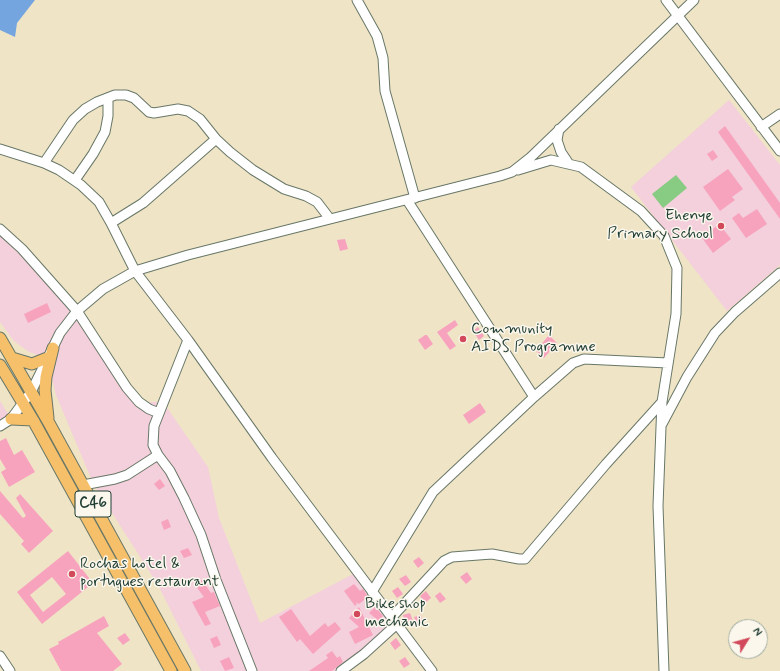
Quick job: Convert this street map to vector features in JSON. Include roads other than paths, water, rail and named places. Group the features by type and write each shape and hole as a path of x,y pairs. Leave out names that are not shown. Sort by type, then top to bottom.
{"main road":[{"name":"C46","path":"0,338 49,423 185,671"},
{"path":"49,423 45,390 46,377 53,348"},
{"path":"12,358 32,364 47,358"},
{"name":"C46","path":"0,365 33,420 172,671"},
{"path":"11,419 33,420"}],"street":[{"path":"357,0 378,36 383,58 385,91 411,199 534,397"},
{"path":"666,0 780,151"},
{"path":"512,172 694,0"},
{"path":"44,163 73,120 85,109 96,102 115,95 130,96 154,114 178,109 188,111 200,119 216,139 247,165 284,189 306,196 317,202 330,219"},
{"path":"75,180 93,154 105,132 108,116 108,98"},
{"path":"761,127 780,114"},
{"path":"559,129 557,140 561,152 569,164"},
{"path":"111,223 143,203 216,139"},
{"path":"0,149 44,163 75,180 99,202 135,271 188,340 272,458 432,671"},
{"path":"0,426 11,419 23,404 31,392 60,333 77,311 103,289 135,271 188,255 500,176 551,160 582,167 641,211 664,236 677,268 676,314 662,402 658,506 664,671"},
{"path":"0,229 22,249 77,311 127,388 139,402 149,409 159,413"},
{"path":"661,427 687,377 715,333 735,312 780,273"},
{"path":"188,340 154,426 153,445 158,455 170,471 201,535 216,580 252,671"},
{"path":"372,592 433,492 534,397 578,361 668,363"},
{"path":"341,671 364,654 395,621 444,561 452,557 492,554 525,559 606,464 662,402"},
{"path":"83,485 115,479 127,475 158,455"},
{"path":"0,656 10,671"}],"water":[{"path":"0,0 35,0 17,23 15,37 0,30"}],"place":[{"name":"Ehenye Primary School","path":"721,226"},
{"name":"Community AIDS Programme","path":"463,339"},
{"name":"Rochas hotel & portugues restaurant","path":"72,574"},
{"name":"Bike shop mechanic","path":"357,614"}]}
